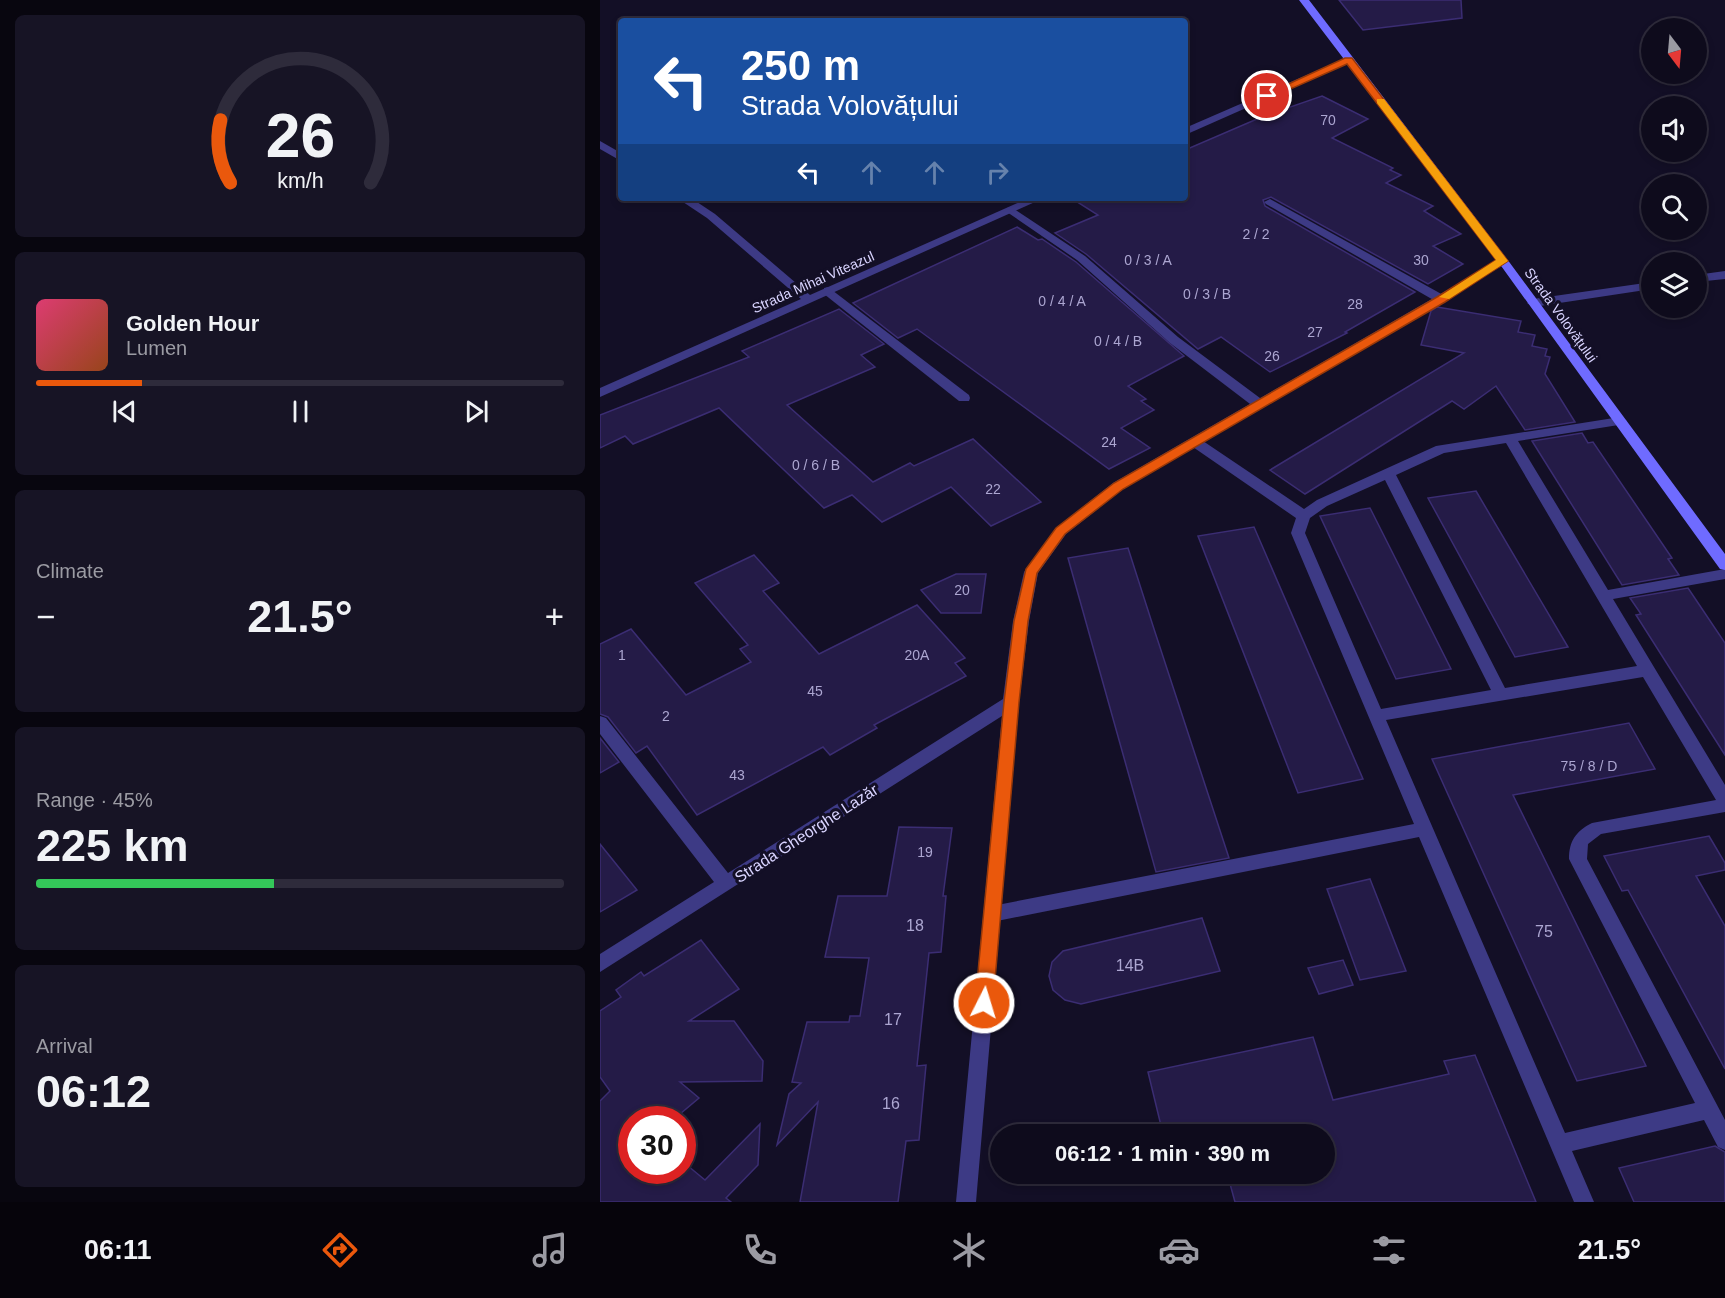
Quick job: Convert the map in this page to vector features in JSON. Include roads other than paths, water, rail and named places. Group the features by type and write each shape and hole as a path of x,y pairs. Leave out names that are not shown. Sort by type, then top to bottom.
{"main road":[{"name":"Strada Volovățului","path":"1304,0 1503,261 1725,565"}],"street":[{"path":"1188,131 1348,60"},
{"path":"600,144 618,156"},
{"path":"688,201 711,216 809,300"},
{"name":"Strada Mihai Viteazul","path":"600,393 1031,201"},
{"path":"1270,202 1441,299"},
{"path":"1011,210 1081,258 1174,340 1260,404"},
{"path":"966,1202 1011,702 1021,621 1030,572 1061,531 1118,486 1503,261"},
{"path":"1707,277 1725,275"},
{"path":"1533,303 1641,287"},
{"path":"828,291 964,398"},
{"path":"1584,1202 1298,533 1304,516 1322,503 1441,449 1509,436 1620,421"},
{"path":"1509,436 1725,803 1598,828 1583,835 1577,846 1578,859 1725,1140"},
{"path":"1195,442 1304,516"},
{"path":"1388,473 1501,695"},
{"path":"1603,596 1725,574"},
{"path":"1375,716 1648,670"},
{"name":"Strada Gheorghe Lazăr","path":"600,964 1011,702"},
{"path":"600,722 726,884"},
{"path":"992,914 1424,829"},
{"path":"1559,1144 1708,1109"}]}
